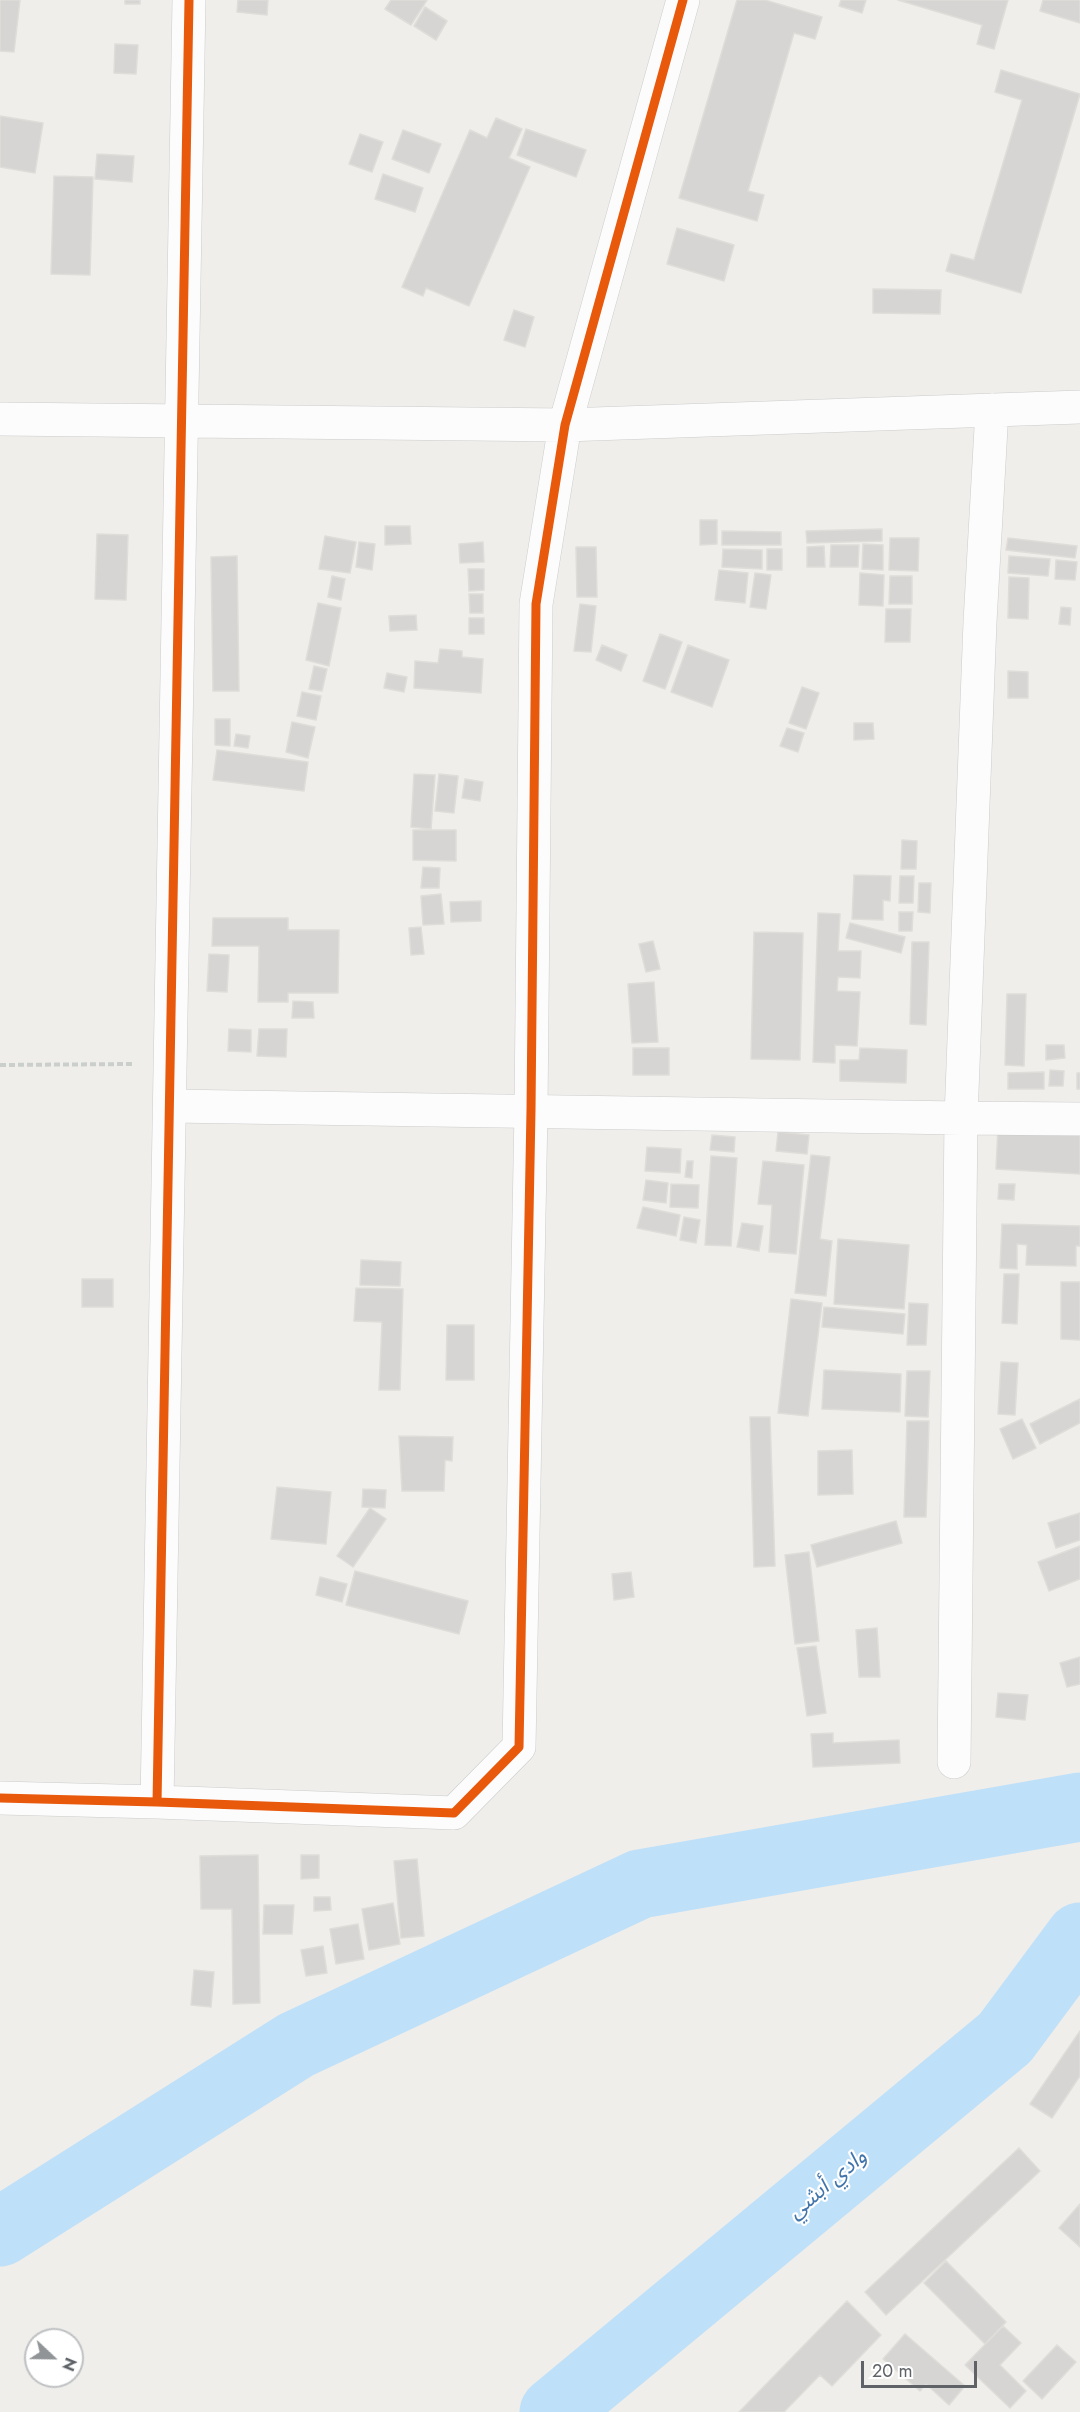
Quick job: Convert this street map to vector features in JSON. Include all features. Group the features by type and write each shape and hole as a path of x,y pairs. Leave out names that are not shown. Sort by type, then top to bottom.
{"street":[{"path":"158,1802 189,0"},
{"path":"0,1798 454,1813 519,1747 531,1110 536,604 565,425 682,0"},
{"path":"0,419 565,425 1080,407"},
{"path":"954,1762 961,1118 980,622 992,410"},
{"path":"171,1106 1080,1119"}],"path":[{"path":"0,1065 170,1064"}],"building":[{"path":"0,0 20,0 14,52 0,51"},
{"path":"125,0 140,0 140,4 125,4"},
{"path":"238,0 268,0 267,15 237,12"},
{"path":"391,0 427,0 411,25 385,9"},
{"path":"737,0 765,0 822,17 815,39 794,33 748,191 764,195 757,221 679,198"},
{"path":"841,0 866,0 862,13 839,6"},
{"path":"898,0 1008,0 994,49 977,44 982,25"},
{"path":"1043,0 1080,0 1080,23 1040,11"},
{"path":"425,7 447,21 436,40 414,26"},
{"path":"115,44 138,45 136,74 114,73"},
{"path":"1001,70 1080,94 1021,293 946,271 951,254 974,260 1022,100 995,92"},
{"path":"0,116 43,123 35,173 0,167"},
{"path":"496,118 522,129 509,158 530,167 469,306 426,288 423,296 402,287 470,130 487,138"},
{"path":"526,129 586,150 576,177 517,155"},
{"path":"403,130 441,144 429,173 392,159"},
{"path":"360,134 383,142 372,172 349,164"},
{"path":"97,154 134,156 132,182 95,179"},
{"path":"383,174 423,188 415,212 375,199"},
{"path":"54,176 93,177 90,275 51,274"},
{"path":"677,228 734,245 724,281 667,264"},
{"path":"873,289 941,290 940,314 873,313"},
{"path":"514,310 534,317 525,347 504,340"},
{"path":"700,520 717,520 717,544 700,545"},
{"path":"385,526 410,526 411,544 385,545"},
{"path":"882,529 882,541 807,543 806,531"},
{"path":"722,531 781,532 781,545 722,545"},
{"path":"97,534 128,535 126,600 95,599"},
{"path":"325,536 356,542 350,573 319,569"},
{"path":"890,538 919,538 918,571 889,570"},
{"path":"1008,538 1077,546 1075,558 1006,550"},
{"path":"359,542 375,544 372,570 356,567"},
{"path":"483,542 484,562 460,563 459,544"},
{"path":"863,544 883,545 883,570 862,569"},
{"path":"831,545 859,545 858,567 830,567"},
{"path":"824,546 825,567 807,567 807,547"},
{"path":"576,547 596,547 597,597 577,597"},
{"path":"723,549 762,550 762,569 722,567"},
{"path":"767,549 782,549 782,570 767,570"},
{"path":"237,556 239,691 213,691 211,557"},
{"path":"1009,556 1050,559 1048,576 1008,573"},
{"path":"1056,560 1077,562 1075,580 1055,579"},
{"path":"468,569 484,569 484,590 469,591"},
{"path":"719,570 748,573 745,603 715,600"},
{"path":"755,573 771,575 766,609 750,607"},
{"path":"860,573 884,575 883,606 859,605"},
{"path":"332,576 345,579 341,600 328,597"},
{"path":"890,576 912,576 912,604 889,604"},
{"path":"1009,577 1029,578 1028,619 1008,618"},
{"path":"469,594 483,594 483,613 470,613"},
{"path":"318,603 341,608 329,666 306,660"},
{"path":"580,604 596,606 591,652 574,651"},
{"path":"1061,607 1071,608 1070,625 1059,624"},
{"path":"886,609 911,609 910,642 885,642"},
{"path":"416,615 417,630 390,631 389,616"},
{"path":"469,618 484,618 484,634 469,634"},
{"path":"660,634 682,642 665,689 643,681"},
{"path":"602,645 627,655 621,671 596,660"},
{"path":"688,645 729,660 712,707 671,692"},
{"path":"440,649 462,651 462,657 483,659 481,693 414,688 415,661 438,663"},
{"path":"314,666 327,669 322,691 309,689"},
{"path":"1008,671 1028,672 1028,698 1008,698"},
{"path":"387,673 407,677 404,692 384,688"},
{"path":"802,687 819,693 806,729 789,723"},
{"path":"302,692 321,696 316,720 297,716"},
{"path":"215,719 230,719 230,746 215,745"},
{"path":"292,722 315,727 308,758 286,752"},
{"path":"854,723 873,723 874,739 854,740"},
{"path":"787,728 804,733 798,752 780,746"},
{"path":"236,734 250,736 248,748 234,746"},
{"path":"217,750 308,762 304,791 213,780"},
{"path":"414,774 435,775 431,829 411,827"},
{"path":"439,774 458,776 454,813 435,811"},
{"path":"465,779 483,782 480,801 462,798"},
{"path":"413,830 456,830 456,861 413,860"},
{"path":"902,840 917,841 916,869 901,869"},
{"path":"423,867 440,868 439,888 421,888"},
{"path":"854,875 891,876 890,901 883,900 883,920 852,919"},
{"path":"900,876 914,876 913,903 899,903"},
{"path":"919,883 931,883 930,913 918,912"},
{"path":"441,894 444,924 423,925 421,896"},
{"path":"481,901 481,921 451,922 450,902"},
{"path":"899,912 913,912 912,931 899,931"},
{"path":"818,913 840,914 838,951 861,951 860,978 838,977 837,991 860,992 857,1046 835,1045 835,1063 813,1062"},
{"path":"213,918 288,918 288,930 339,930 338,993 288,993 288,1002 258,1002 259,946 212,946"},
{"path":"850,923 905,937 901,953 846,938"},
{"path":"421,927 424,954 411,955 409,928"},
{"path":"754,932 803,933 800,1060 751,1059"},
{"path":"653,941 660,969 646,972 639,944"},
{"path":"912,942 929,942 926,1025 910,1024"},
{"path":"209,954 229,955 227,992 207,991"},
{"path":"654,982 658,1042 632,1043 628,984"},
{"path":"1007,994 1026,994 1024,1066 1005,1065"},
{"path":"293,1001 313,1002 314,1018 292,1018"},
{"path":"229,1029 251,1030 251,1052 228,1051"},
{"path":"259,1029 287,1029 286,1057 257,1056"},
{"path":"1046,1045 1064,1045 1065,1058 1046,1060"},
{"path":"633,1048 669,1048 669,1075 633,1075"},
{"path":"860,1048 907,1050 906,1083 840,1081 840,1060 859,1060"},
{"path":"1050,1070 1064,1071 1063,1086 1049,1086"},
{"path":"1044,1072 1044,1089 1008,1089 1008,1073"},
{"path":"1077,1073 1080,1073 1080,1089 1077,1089"},
{"path":"998,1127 1080,1131 1080,1174 996,1169"},
{"path":"778,1132 809,1135 807,1154 776,1151"},
{"path":"712,1135 735,1137 734,1152 710,1150"},
{"path":"647,1147 681,1149 680,1173 645,1171"},
{"path":"811,1155 830,1157 820,1239 832,1241 826,1296 795,1293"},
{"path":"711,1156 737,1158 731,1246 705,1245"},
{"path":"687,1161 693,1161 692,1178 685,1177"},
{"path":"763,1161 804,1165 796,1254 769,1252 772,1205 758,1204"},
{"path":"646,1180 668,1183 666,1203 643,1200"},
{"path":"671,1184 699,1185 698,1208 670,1207"},
{"path":"999,1184 1015,1184 1014,1200 998,1199"},
{"path":"643,1207 680,1215 676,1236 637,1228"},
{"path":"684,1217 700,1220 696,1243 680,1240"},
{"path":"742,1223 763,1226 759,1251 737,1247"},
{"path":"1002,1224 1080,1226 1080,1246 1076,1246 1076,1266 1026,1265 1027,1245 1017,1244 1017,1269 1000,1268"},
{"path":"838,1239 909,1245 904,1309 834,1304"},
{"path":"361,1260 401,1262 400,1286 360,1285"},
{"path":"1004,1274 1019,1274 1017,1324 1002,1323"},
{"path":"82,1279 113,1279 113,1307 82,1307"},
{"path":"1061,1282 1080,1282 1080,1340 1061,1339"},
{"path":"356,1288 403,1289 400,1390 379,1390 382,1322 354,1321"},
{"path":"791,1299 822,1303 808,1416 778,1413"},
{"path":"909,1303 928,1304 926,1345 907,1345"},
{"path":"824,1307 905,1314 903,1334 822,1327"},
{"path":"447,1325 474,1325 474,1380 446,1380"},
{"path":"1001,1362 1018,1363 1015,1415 998,1414"},
{"path":"824,1370 901,1374 900,1412 822,1409"},
{"path":"907,1371 930,1371 928,1417 905,1416"},
{"path":"1080,1399 1080,1423 1040,1444 1030,1424"},
{"path":"750,1417 770,1417 775,1566 754,1567"},
{"path":"1022,1419 1036,1448 1013,1459 1000,1429"},
{"path":"907,1421 929,1421 926,1517 904,1517"},
{"path":"399,1436 453,1437 452,1461 445,1460 444,1491 402,1491"},
{"path":"852,1450 853,1494 818,1495 818,1451"},
{"path":"277,1487 331,1492 326,1544 271,1539"},
{"path":"363,1489 386,1490 385,1508 362,1507"},
{"path":"370,1508 386,1519 353,1567 337,1556"},
{"path":"1080,1513 1080,1540 1056,1548 1048,1523"},
{"path":"896,1521 902,1543 817,1567 811,1545"},
{"path":"1080,1546 1080,1579 1049,1591 1038,1562"},
{"path":"809,1552 819,1641 795,1644 785,1555"},
{"path":"355,1571 468,1601 459,1634 346,1605"},
{"path":"631,1572 634,1597 614,1600 612,1574"},
{"path":"320,1577 347,1584 342,1602 316,1595"},
{"path":"877,1628 880,1677 859,1677 856,1630"},
{"path":"816,1646 826,1713 807,1716 797,1648"},
{"path":"1080,1657 1080,1684 1067,1687 1060,1663"},
{"path":"998,1693 1028,1695 1025,1720 996,1717"},
{"path":"833,1733 833,1743 899,1740 900,1763 813,1767 811,1734"},
{"path":"258,1855 260,2003 233,2004 232,1909 201,1909 200,1856"},
{"path":"301,1855 319,1855 319,1878 301,1879"},
{"path":"417,1859 424,1936 401,1938 394,1861"},
{"path":"314,1897 330,1897 331,1910 314,1911"},
{"path":"393,1903 400,1944 369,1950 362,1909"},
{"path":"264,1905 294,1905 292,1934 263,1934"},
{"path":"358,1924 364,1959 336,1964 330,1929"},
{"path":"323,1946 327,1973 306,1976 301,1950"},
{"path":"194,1970 214,1972 211,2007 191,2005"},
{"path":"1080,2031 1080,2076 1052,2118 1030,2104"},
{"path":"1019,2148 1040,2171 886,2315 865,2292"},
{"path":"1080,2204 1080,2247 1059,2228"},
{"path":"946,2261 1006,2322 985,2344 924,2283"},
{"path":"847,2301 881,2335 832,2386 820,2375 784,2412 739,2412"},
{"path":"1003,2326 1021,2343 1000,2365 1026,2391 1010,2408 965,2365"},
{"path":"905,2334 965,2386 949,2405 926,2384 920,2391 883,2359"},
{"path":"1057,2345 1076,2362 1042,2399 1023,2381"}],"waterway":[{"path":"0,2232 296,2045 640,1884 1080,1807"},
{"name":"وادي أبشي","path":"554,2412 1005,2038 1080,1937"}],"cycle path":[{"path":"0,1798 157,1802 189,0"},
{"path":"157,1802 454,1813 519,1747 531,1110 536,604 565,425 683,0"}]}
